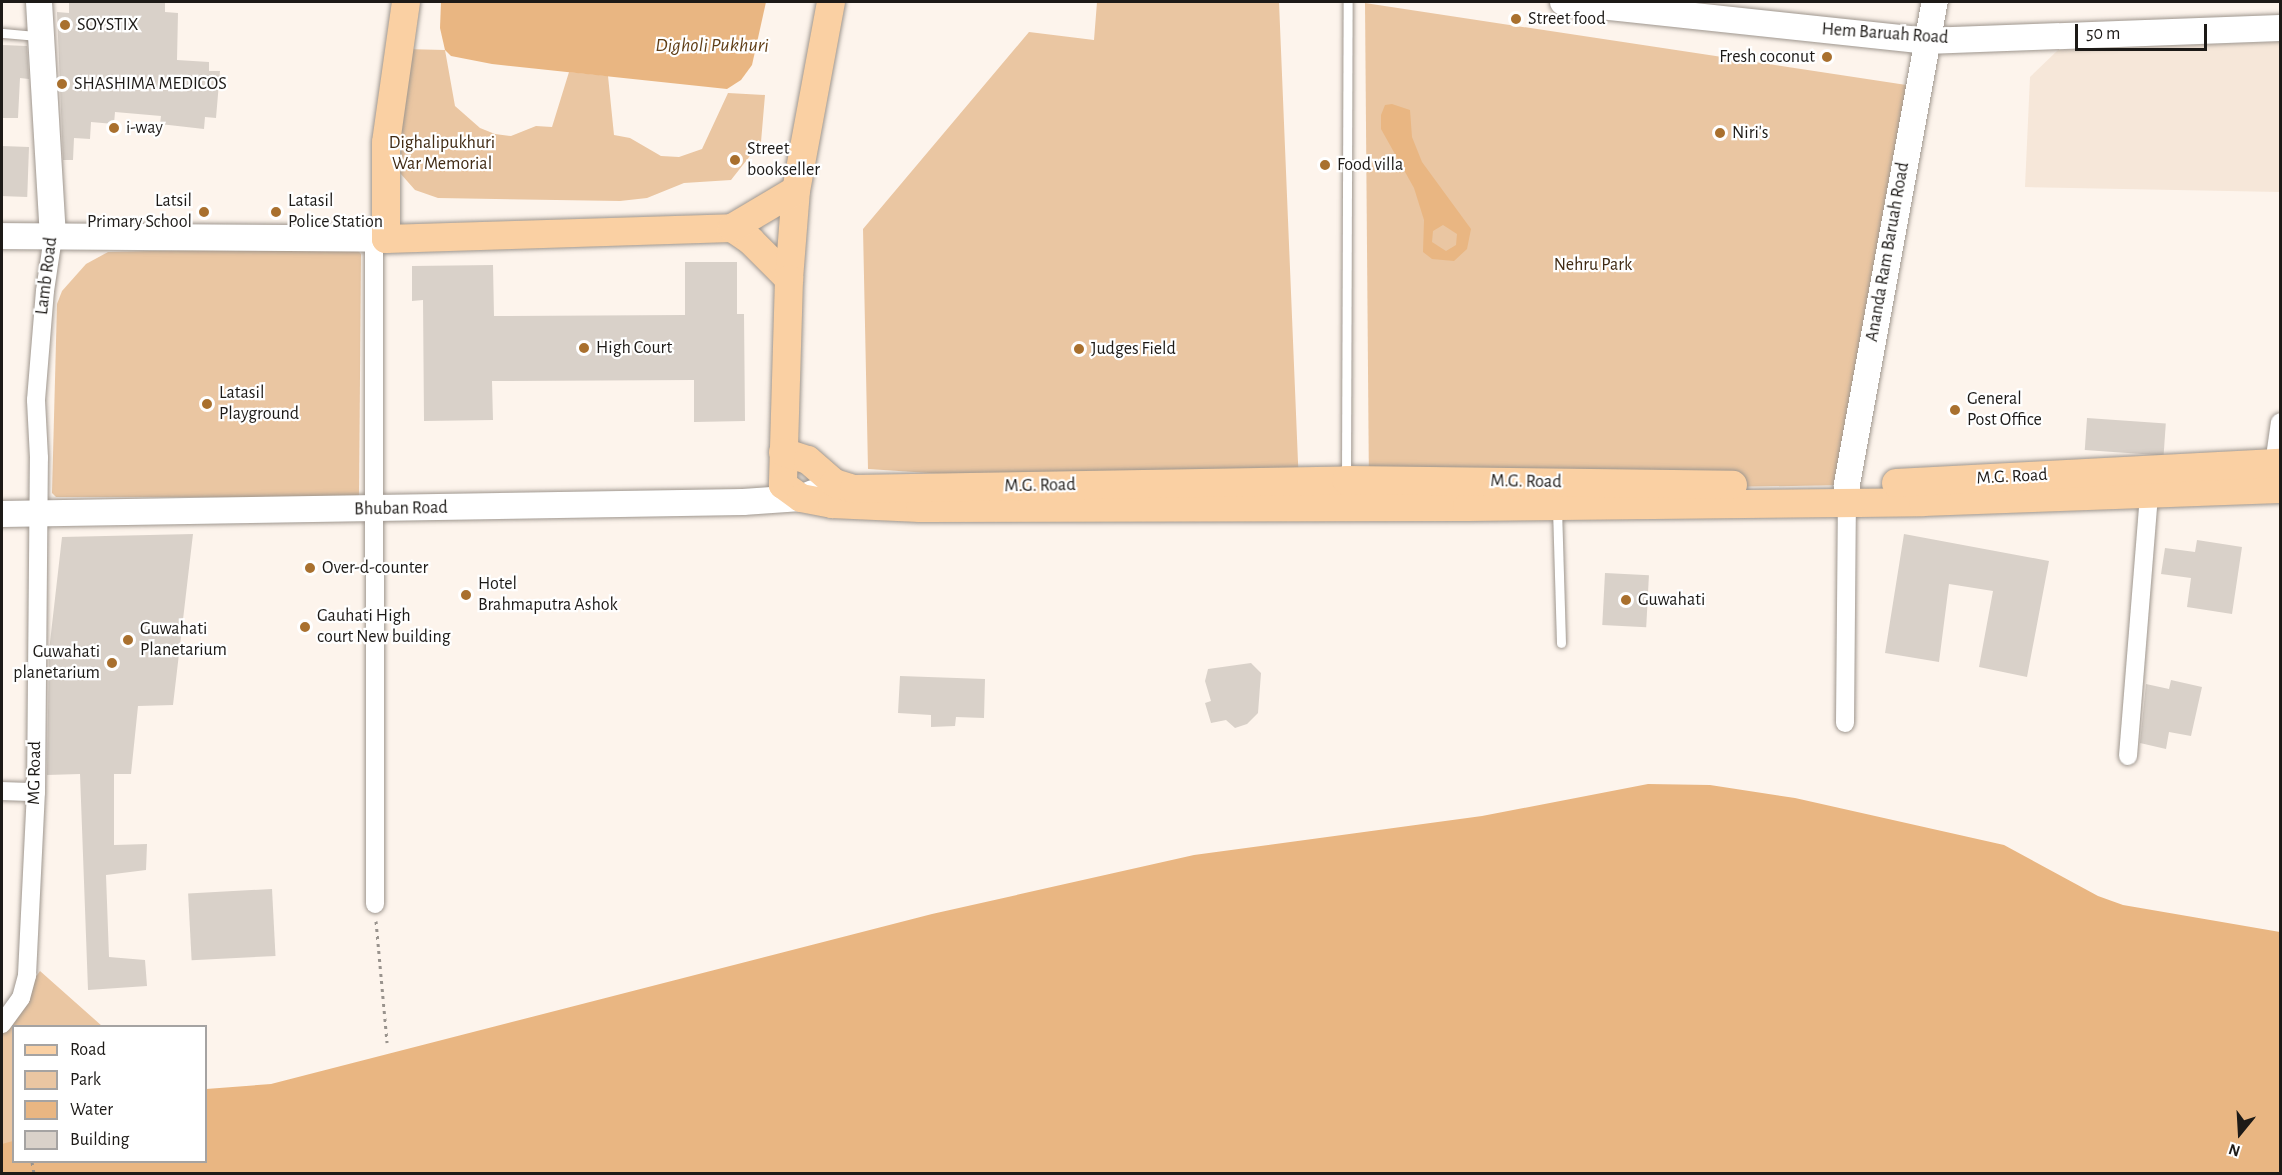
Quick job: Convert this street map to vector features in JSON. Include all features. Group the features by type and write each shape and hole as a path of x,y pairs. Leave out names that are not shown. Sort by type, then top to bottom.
{"main road":[{"path":"406,2 386,143 386,186 380,240 732,228 763,213 796,190"},
{"path":"831,2 796,190 789,279 783,484 801,498 832,504 920,508 1557,506 1847,494 2149,494 2278,472"},
{"path":"732,228 751,241 789,279"},
{"path":"783,452 808,460 834,483"},
{"name":"M.G. Road","path":"834,483 854,489 1346,480 1847,494 2278,472"}],"street":[{"name":"Lamb Road","path":"38,515 36,400 45,291 53,237 39,2"},
{"name":"Hem Baruah Road","path":"1563,2 1705,13 1926,41 2280,28"},
{"name":"Ananda Ram Baruah Road","path":"1847,494 1926,41 1935,2"},
{"path":"2,236 380,240 376,510 375,904"},
{"path":"2278,472 2280,422"},
{"path":"801,498 834,483"},
{"path":"1845,723 1847,494"},
{"path":"2128,756 2149,494"},
{"name":"Bhuban Road","path":"2,514 376,510 801,498"},
{"name":"MG Road","path":"2,1024 21,998 27,975 36,792 38,515"},
{"path":"2,791 36,792"}],"lane":[{"path":"1346,480 1348,2"},
{"path":"2,33 41,36"},
{"path":"1557,506 1561,644"}],"path":[{"path":"375,904 387,1043"}],"shaded area":[{"path":"2280,42 2280,192 2025,187 2030,77 2058,50"}],"green space":[{"name":"Judges Field","path":"1097,2 1279,2 1299,486 1096,484 868,469 863,229 1029,32 1094,40"},
{"name":"Nehru Park","path":"1365,3 1913,86 1847,485 1369,493"},
{"name":"Dighalipukhuri War Memorial","path":"404,49 445,50 455,106 480,128 495,134 511,136 536,126 552,127 569,72 608,76 614,135 630,138 661,156 679,157 702,149 728,93 765,95 761,142 731,180 684,183 647,198 620,201 438,198 415,190 400,173"},
{"name":"Latasil Playground","path":"354,246 361,254 359,497 56,497 52,493 57,304 62,291 86,264 108,252"},
{"path":"40,971 101,1025 12,1025 13,1163 2,1173 2,1023"}],"water":[{"name":"Digholi Pukhuri","path":"441,2 766,2 752,65 741,80 727,89 492,64 451,56 445,50 440,28"},
{"path":"1392,104 1410,110 1412,137 1422,162 1471,229 1467,249 1454,261 1432,259 1423,252 1424,220 1414,188 1381,129 1381,115 1385,105","holes":["1443,225 1457,234 1456,245 1446,251 1432,242 1433,231"]},
{"path":"1648,784 1710,785 1795,798 2004,845 2098,896 2123,905 2280,932 2280,1173 2,1173 2,1144 12,1141 12,1163 207,1163 207,1089 271,1084 932,914 1194,855 1482,816"}],"building":[{"path":"69,2 165,2 165,12 178,13 177,60 209,62 209,71 220,71 216,118 205,117 204,129 160,124 161,116 115,112 114,124 91,122 90,139 74,138 73,160 63,160 57,12 69,13"},
{"path":"2,45 27,46 29,79 20,78 18,118 2,118"},
{"path":"2,146 29,147 27,197 2,196"},
{"name":"High Court","path":"685,262 737,262 737,314 744,314 745,421 694,422 694,380 492,381 493,420 424,421 423,300 412,301 412,266 493,265 494,316 685,315"},
{"path":"2087,418 2166,424 2164,455 2085,450"},
{"name":"Guwahati planetarium","path":"193,534 173,705 138,706 131,774 114,774 114,845 147,844 146,870 106,875 109,957 145,960 147,986 88,990 80,774 47,775 49,651 62,537"},
{"path":"1904,534 2049,561 2027,677 1979,667 1993,591 1949,584 1939,662 1885,653"},
{"path":"2197,540 2242,547 2232,614 2187,607 2191,578 2161,574 2165,548 2195,552"},
{"name":"Guwahati","path":"1605,573 1649,575 1646,627 1602,625"},
{"path":"1251,663 1261,673 1258,713 1247,724 1235,728 1226,720 1211,723 1205,703 1211,701 1205,681 1208,669"},
{"path":"900,676 985,679 984,718 956,717 955,726 931,727 931,715 898,713"},
{"path":"2171,680 2202,687 2191,736 2169,732 2166,749 2140,743 2146,684 2169,689"},
{"path":"272,889 276,956 192,960 188,893"}],"place":[{"name":"Street food","path":"1516,19"},
{"name":"SOYSTIX","path":"65,25"},
{"name":"Fresh coconut","path":"1827,57"},
{"name":"SHASHIMA MEDICOS","path":"62,84"},
{"name":"i-way","path":"114,128"},
{"name":"Niri's","path":"1720,133"},
{"name":"Street bookseller","path":"735,160"},
{"name":"Food villa","path":"1325,165"},
{"name":"Latsil Primary School","path":"204,212"},
{"name":"Latasil Police Station","path":"276,212"},
{"name":"High Court","path":"584,348"},
{"name":"Judges Field","path":"1079,349"},
{"name":"Latasil Playground","path":"207,404"},
{"name":"General Post Office","path":"1955,410"},
{"name":"Over-d-counter","path":"310,568"},
{"name":"Hotel Brahmaputra Ashok","path":"466,595"},
{"name":"Guwahati","path":"1626,600"},
{"name":"Gauhati High court New building","path":"305,627"},
{"name":"Guwahati Planetarium","path":"128,640"},
{"name":"Guwahati planetarium","path":"112,663"}]}
